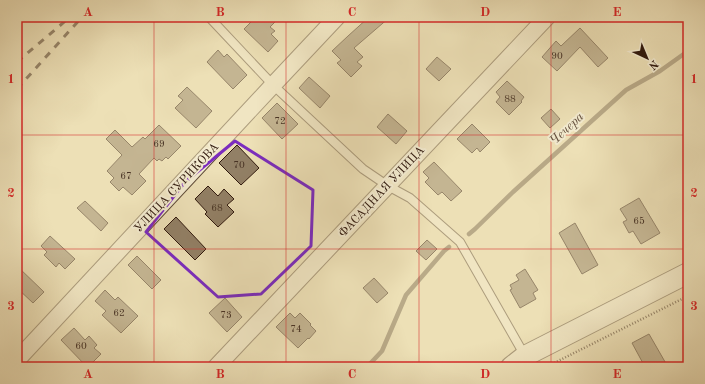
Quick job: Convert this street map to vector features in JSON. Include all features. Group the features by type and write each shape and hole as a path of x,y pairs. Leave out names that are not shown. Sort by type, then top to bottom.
{"street":[{"name":"УЛИЦА СУРИКОВА","path":"17,360 337,17"},
{"name":"ФАСАДНАЯ УЛИЦА","path":"216,367 547,17"},
{"path":"518,362 688,273"}],"lane":[{"path":"209,17 272,85 363,169 388,186 410,198 460,242 518,362"}],"path":[{"path":"550,367 556,362 688,296"}],"highlighted area":[{"path":"235,141 313,190 311,246 261,294 218,297 146,232 185,182"}],"building":[{"path":"261,17 280,17 270,27 275,31 271,34 278,41 268,52 244,29 255,18 258,21"},
{"path":"369,17 390,17 354,48 363,57 357,62 362,66 351,77 337,63 341,60 332,51"},
{"path":"580,28 608,58 598,67 580,47 557,71 542,57 556,41 561,46"},
{"path":"218,50 224,57 227,54 247,75 233,89 207,62"},
{"path":"437,57 451,69 439,81 426,69"},
{"path":"309,77 330,96 320,108 299,88"},
{"path":"507,81 524,97 521,101 522,102 509,115 496,102 500,97 496,92"},
{"path":"187,87 212,111 196,128 175,108 183,100 178,96"},
{"path":"277,103 298,124 282,139 262,118"},
{"path":"551,109 560,119 550,128 541,118"},
{"path":"388,114 407,131 396,144 377,127"},
{"path":"472,124 490,142 480,152 477,148 472,153 457,139"},
{"path":"159,125 181,146 168,159 166,157 162,161 159,159 157,161 154,158 139,174 146,181 132,195 123,187 119,191 110,182 114,178 107,171 122,155 106,139 115,130 132,147 143,137 145,139"},
{"path":"237,145 259,168 241,185 219,163"},
{"path":"434,162 462,191 451,201 442,192 438,195 425,182 429,178 423,172"},
{"path":"208,186 218,196 224,189 234,199 227,205 234,212 218,227 205,214 207,212 195,199"},
{"path":"639,198 660,233 641,244 633,231 629,233 623,222 627,220 620,209"},
{"path":"85,201 108,223 101,231 77,208"},
{"path":"176,217 206,249 195,260 164,229"},
{"path":"575,223 598,265 582,274 559,233"},
{"path":"50,236 75,259 65,269 59,263 56,267 44,255 47,252 41,246"},
{"path":"427,240 437,249 426,260 416,251"},
{"path":"137,256 161,280 152,289 128,265"},
{"path":"17,266 44,292 33,303 17,288"},
{"path":"525,269 538,290 533,293 536,299 520,308 510,290 512,289 510,285 519,280 516,275"},
{"path":"374,278 388,293 377,303 363,288"},
{"path":"105,290 115,300 118,297 138,316 121,333 102,315 106,311 95,301"},
{"path":"225,298 242,317 227,332 209,313"},
{"path":"290,313 295,318 300,313 316,331 298,348 276,327"},
{"path":"74,328 85,340 89,336 97,345 94,348 101,354 88,367 61,340"},
{"path":"649,334 668,367 645,367 632,343"}],"waterway":[{"name":"Чечера","path":"469,234 513,192 626,90 660,71 688,51"},
{"name":"Чечера","path":"367,367 382,351 406,295 449,247"}],"railway":[{"path":"17,62 70,17"},
{"path":"17,89 82,17"}]}
